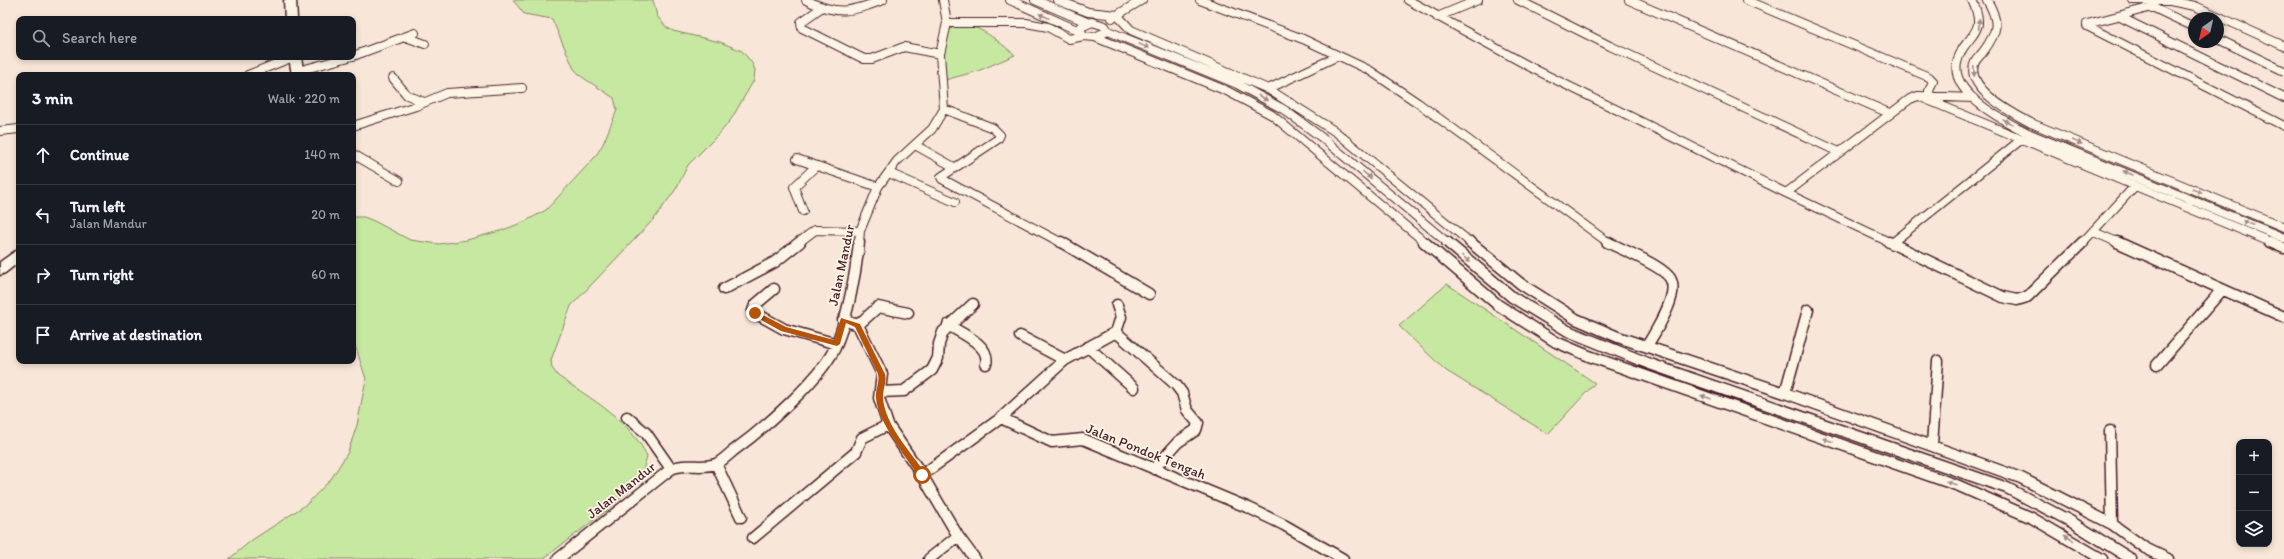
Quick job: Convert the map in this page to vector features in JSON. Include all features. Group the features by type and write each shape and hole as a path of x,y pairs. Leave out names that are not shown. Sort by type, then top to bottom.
{"main road":[{"path":"290,0 291,16"},
{"path":"295,60 298,72"},
{"path":"0,270 16,257"}],"street":[{"path":"806,0 831,12 842,13 883,0"},
{"path":"943,0 947,23 940,54 944,109 993,128 1000,135 998,139 954,166 941,177 942,179 1073,249 1149,294"},
{"path":"1010,0 1082,33 1226,91 1272,116 1308,143 1498,305 1556,342 1589,356 1981,495 2043,523 2102,559"},
{"path":"1035,0 1237,84 1283,109 1321,137 1512,297 1568,331 1650,364 2007,488 2095,534 2131,559"},
{"path":"1057,0 1088,12 1117,15 1131,30 1268,89 1336,132 1540,298 1596,328 1932,445 2020,478 2112,524 2145,548 2168,559"},
{"path":"1095,37 1117,15 1142,0"},
{"path":"1200,0 1303,39 1369,70 1395,87 1603,240 1664,272 1672,280 1673,290 1670,301 1647,346"},
{"path":"1408,0 1543,74 2003,297 2017,300 2027,297 2094,232 2134,187"},
{"path":"1437,17 1478,0"},
{"path":"1518,0 1610,46 1839,152"},
{"path":"1629,0 1889,113"},
{"path":"1746,0 1929,77 1933,80 1929,90 1930,96"},
{"path":"1972,0 1977,6 1980,23 1978,30 1957,59 1955,67 1957,76 1964,88 1984,108 2000,118 2028,131 2284,238"},
{"path":"1987,0 1993,9 1998,27 1996,35 1974,63 1973,71 1975,80 1994,100 2008,111 2031,123 2284,227"},
{"path":"2133,0 2170,1 2195,6 2284,46"},
{"path":"2184,0 2225,13 2284,40"},
{"path":"2188,24 2152,7 2087,24 2087,26 2284,126"},
{"path":"820,8 801,22 802,28 864,58 872,59 904,48 940,54"},
{"path":"2118,16 2284,98"},
{"path":"947,23 969,20 1036,25 1048,27 1069,39 1082,33"},
{"path":"1082,33 1079,28 1089,23"},
{"path":"356,55 415,33"},
{"path":"406,37 425,44"},
{"path":"2224,42 2284,70"},
{"path":"1268,89 1338,56"},
{"path":"256,72 286,60"},
{"path":"301,72 339,60"},
{"path":"394,78 407,95 424,102"},
{"path":"356,125 424,102 440,95 455,92 522,88"},
{"path":"1786,193 1889,113 1910,99 1918,96 1973,98"},
{"path":"1918,96 2284,248"},
{"name":"Jalan Mandur","path":"558,559 671,469 677,466 716,464 755,435 781,412 818,372 837,344 856,270 860,231 878,187 897,161 932,129 944,109"},
{"path":"0,132 16,129"},
{"path":"1892,243 2022,139"},
{"path":"915,145 954,166"},
{"path":"356,155 399,181"},
{"path":"797,159 878,187"},
{"path":"803,211 794,187 816,166"},
{"path":"889,173 955,202"},
{"path":"724,289 775,262 815,230 860,231"},
{"path":"2094,232 2284,317"},
{"path":"774,289 755,305 753,311 755,313 784,329 822,338 837,344"},
{"path":"2157,365 2222,290"},
{"path":"880,392 904,391 932,370 938,358 941,338 948,325 972,304"},
{"path":"922,475 1001,418 1065,360 1116,332 1121,317 1117,305"},
{"path":"858,325 878,307 908,313"},
{"path":"1785,393 1808,310"},
{"path":"843,320 858,325 882,374 883,380 880,392 880,405 888,425 922,475 958,536 975,559"},
{"path":"948,325 985,348 988,357 986,364"},
{"path":"1116,332 1176,385 1182,394 1186,410 1198,422 1196,430 1178,442 1154,469"},
{"path":"1020,336 1065,360"},
{"path":"1088,347 1134,388"},
{"path":"1932,445 1938,361"},
{"path":"627,416 646,433 671,469"},
{"name":"Jalan Pondok Tengah","path":"1001,418 1052,442 1061,442 1072,438 1083,439 1284,524 1343,559"},
{"path":"753,538 856,452 862,438 888,425"},
{"path":"2110,431 2112,524"},
{"path":"716,464 741,516"},
{"path":"929,559 958,536"}],"green space":[{"path":"513,0 653,0 657,16 666,27 673,31 720,42 742,51 752,63 755,70 754,80 732,118 721,132 688,165 676,189 654,219 571,306 551,360 552,368 558,376 620,420 630,431 647,456 642,474 631,488 606,511 543,559 229,559 252,540 307,504 331,479 348,452 357,425 366,379 356,348 356,217 364,217 374,221 410,240 439,244 467,240 503,230 524,222 546,210 595,157 603,144 617,110 614,98 582,77 574,69 552,19 524,14"},
{"path":"957,25 965,25 981,30 1015,55 978,71 945,80 944,45 949,30"},
{"path":"1447,284 1595,383 1548,434 1445,370 1399,326"}],"route":[{"path":"755,313 768,322 784,329 822,338 837,344 843,320 858,325 882,374 883,380 879,398 880,405 888,425 922,475"}]}
